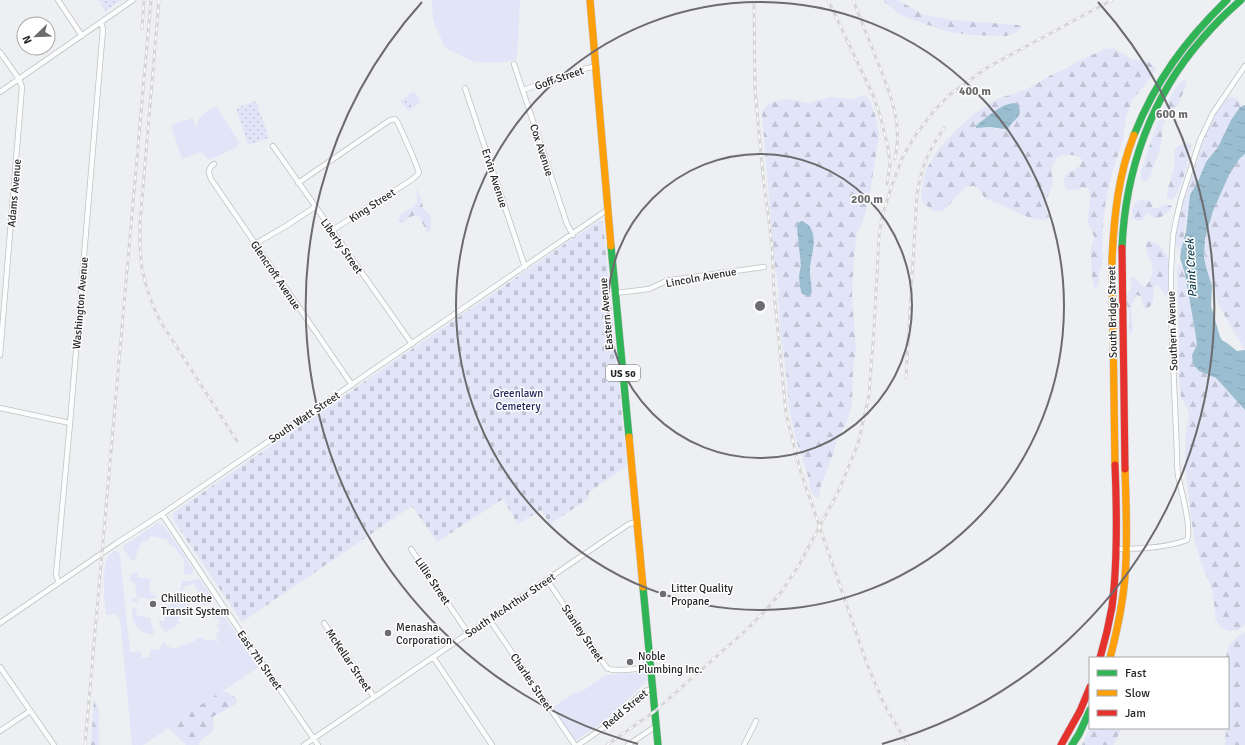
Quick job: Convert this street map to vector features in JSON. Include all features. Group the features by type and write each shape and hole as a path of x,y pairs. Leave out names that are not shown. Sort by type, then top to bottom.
{"main road":[{"name":"Eastern Avenue","path":"590,0 636,522 658,745"},
{"name":"South Bridge Street","path":"1100,657 1111,611 1116,549 1112,260 1113,231 1117,197 1132,139 1152,94 1164,74 1188,41 1227,0"},
{"name":"South Bridge Street","path":"1110,657 1122,602 1126,549 1122,260 1124,219 1130,184 1143,138 1151,118 1166,89 1180,67 1207,32 1241,0"},
{"path":"1061,745 1080,711 1089,689"},
{"path":"1072,745 1089,712"}],"street":[{"path":"58,0 82,36"},
{"path":"0,92 133,0"},
{"name":"Washington Avenue","path":"59,583 56,575 56,564 70,423 103,29 101,23"},
{"path":"0,52 19,79"},
{"name":"Cox Avenue","path":"514,64 567,224 573,235"},
{"name":"Southern Avenue","path":"1116,549 1150,547 1181,542 1187,540 1189,535 1178,475 1176,454 1171,313 1173,236 1181,199 1200,140 1213,113 1245,66"},
{"name":"Goff Street","path":"523,90 587,68 595,67"},
{"name":"Adams Avenue","path":"0,355 22,96 22,86 19,79"},
{"name":"Ervin Avenue","path":"465,88 525,268"},
{"name":"King Street","path":"298,183 386,123 395,119 398,123 406,139 418,174 413,179 331,231"},
{"name":"Liberty Street","path":"273,146 331,231 412,344"},
{"name":"Glencroft Avenue","path":"214,164 208,170 211,179 352,385"},
{"path":"255,244 315,207"},
{"name":"South Watt Street","path":"0,623 525,268 608,210"},
{"name":"Lincoln Avenue","path":"616,293 649,289 666,281 764,267"},
{"path":"0,408 70,423"},
{"name":"East 7th Street","path":"162,514 318,745"},
{"name":"South McArthur Street","path":"304,745 629,524 636,522"},
{"name":"Lillie Street","path":"411,549 468,633"},
{"name":"Stanley Street","path":"547,580 609,670 651,667"},
{"name":"Charles Street","path":"489,619 575,745"},
{"name":"McKellar Street","path":"324,623 374,697"},
{"path":"433,658 492,745"},
{"path":"0,667 54,745"},
{"name":"Redd Street","path":"578,745 609,724 643,692 653,688"},
{"path":"0,730 30,711"},
{"path":"744,745 756,721"},
{"path":"628,745 656,726"}],"green space":[{"path":"99,0 122,0 105,11"},
{"path":"432,0 520,0 517,59 505,62 475,62 445,48 433,20"},
{"path":"882,0 898,0 924,15 952,20 1018,25 1022,27 1016,33 1006,36 970,35 945,31 903,16"},
{"path":"1113,48 1131,59 1148,62 1155,67 1155,70 1153,75 1132,100 1125,120 1123,141 1112,172 1105,206 1102,247 1103,258 1099,274 1099,284 1096,288 1094,287 1091,264 1091,248 1094,236 1088,221 1090,192 1088,188 1075,190 1066,189 1064,183 1065,175 1080,166 1082,161 1081,158 1071,155 1063,155 1056,160 1052,169 1052,185 1046,205 1047,213 1050,218 1046,220 1039,220 1026,216 986,199 980,189 974,186 963,190 946,208 938,211 930,208 922,202 921,196 927,168 938,150 958,128 975,113 997,99 1027,89 1076,62 1105,49","holes":["1010,104 1020,110 1018,118 1008,128 976,128 978,124 999,108"]},
{"path":"1185,80 1187,82 1179,103 1163,125 1161,145 1150,177 1146,181 1143,181 1141,178 1141,173 1157,125 1167,102 1181,81"},
{"path":"414,91 421,102 414,107 407,96"},
{"path":"865,95 871,102 879,135 869,200 857,233 854,255 852,298 856,350 853,368 852,405 847,422 837,440 833,455 821,485 819,496 817,498 811,491 809,479 795,436 789,408 786,371 780,329 778,298 779,290 775,267 762,114 765,107 780,100 790,99 808,103 830,97 851,99","holes":["813,249 810,272 812,291 799,271"]},
{"path":"407,96 414,107 408,111 400,101"},
{"path":"1229,97 1237,99 1241,105 1231,120 1218,147 1206,162 1190,195 1182,248 1181,250 1178,250 1176,231 1178,220 1199,152 1216,113"},
{"path":"256,101 269,138 248,145 236,108"},
{"path":"216,106 239,142 238,146 208,160 202,152 182,159 171,125 193,118 196,128 203,114"},
{"path":"1190,143 1191,147 1184,176 1178,191 1171,200 1167,197 1167,192 1175,164 1174,151 1177,147"},
{"path":"1245,154 1245,350 1220,308 1206,267 1204,252 1207,231 1213,211 1229,175 1240,158"},
{"path":"416,190 421,197 423,208 431,218 429,232 427,232 419,216 417,215 409,218 403,223 398,221 402,214 416,204"},
{"path":"1142,199 1151,201 1153,208 1158,208 1165,204 1172,206 1170,210 1159,218 1156,219 1148,213 1143,220 1139,221 1134,219 1133,207 1136,202"},
{"name":"Greenlawn Cemetery","path":"600,220 603,222 627,466 589,492 588,499 550,524 541,510 518,524 503,499 437,542 412,506 242,622 174,521 173,513"},
{"path":"1147,241 1155,243 1161,247 1166,254 1171,271 1171,280 1167,295 1165,295 1158,285 1156,285 1152,304 1147,309 1143,306 1141,296 1136,295 1131,307 1133,330 1131,334 1129,334 1129,312 1127,298 1132,287 1130,277 1135,277 1142,286 1145,287 1152,273 1151,262 1146,247"},
{"path":"1178,264 1182,266 1185,274 1197,345 1192,355 1199,371 1216,378 1245,410 1245,625 1238,630 1229,631 1220,627 1215,618 1212,589 1201,563 1194,539 1185,466 1186,430 1189,416 1188,410 1181,397 1179,374"},
{"path":"157,523 166,529 177,543 194,570 193,573 188,575 184,574 184,560 174,546 169,544 168,540 166,539 150,536 149,540 140,545 135,560 131,560 123,546"},
{"path":"116,550 120,556 130,652 141,651 142,658 150,657 150,650 160,649 163,642 167,646 178,650 180,646 193,642 200,637 207,641 213,639 218,643 216,633 220,632 217,624 219,623 219,620 213,617 210,610 218,607 259,667 143,745 132,745 120,619 116,614 106,615 104,587 105,564 112,552"},
{"path":"137,572 137,577 151,579 149,590 151,591 150,594 156,595 155,600 139,597 138,603 131,601 131,598 137,599 135,583 130,579 132,574"},
{"path":"199,578 212,597 210,602 204,606 202,603 205,600 193,583 189,586 187,585 181,592 180,591 182,581 190,581"},
{"path":"180,592 192,610 196,607 198,610 193,613 167,608 167,605 170,606 171,603 168,602 169,594 179,596"},
{"path":"137,608 136,615 150,618 154,634 145,633 137,627 132,615 132,610"},
{"path":"166,614 182,617 178,618 180,623 166,632 162,629 158,620 164,621"},
{"path":"1245,632 1245,745 1225,745 1226,729 1229,729 1229,657 1226,657 1232,643"},
{"path":"646,672 647,681 601,724 575,741 553,707 573,694 584,690 606,675"},
{"path":"222,691 234,696 237,700 236,704 214,716 214,727 212,732 202,739 199,745 186,745 170,730 169,725"},
{"path":"94,698 99,710 99,745 91,745"},
{"path":"1090,729 1121,729 1113,745 1082,745"}],"water":[{"path":"1015,103 1019,106 1020,113 1008,128 976,128 978,124 995,111 1004,106"},
{"path":"1245,105 1245,154 1240,158 1229,175 1213,211 1205,239 1204,257 1212,286 1211,307 1208,321 1214,336 1227,343 1237,351 1245,350 1245,410 1216,378 1199,371 1193,364 1192,355 1197,345 1185,274 1180,258 1186,231 1190,195 1206,162 1218,147 1231,120 1240,107"},
{"path":"802,221 810,227 814,238 810,268 812,292 811,295 808,296 802,294 799,280 801,266 797,228 798,223"}],"waterway":[{"name":"Paint Creek","path":"1206,305 1216,339 1221,347"}],"railway":[{"path":"142,28 144,0"},
{"path":"85,745 151,0"},
{"path":"159,0 140,223 142,269 147,289 162,324 237,441"},
{"path":"755,0 755,89 763,176 772,245 774,292 786,413 800,470 867,664 884,704 908,745"},
{"path":"828,0 873,95 880,115 888,148 890,164 887,184"},
{"path":"853,0 891,98 897,122 898,134 895,159"},
{"path":"607,745 655,711 745,631 764,612 782,591 799,565 839,490 858,444 869,395 879,237 882,217 903,156 917,133 949,95 988,67 1112,0"},
{"path":"906,378 917,194 926,159 944,128"}],"traffic: fast":[{"path":"1134,135 1152,96 1173,62 1198,31 1227,0"},
{"path":"1122,248 1124,219 1135,163 1155,110 1168,85 1184,61 1211,29 1241,0"},
{"path":"611,246 629,437"},
{"path":"643,587 658,745"},
{"path":"1072,745 1089,712"}],"traffic: slow":[{"path":"590,0 611,246"},
{"path":"1115,465 1112,260 1118,196 1124,165 1134,135"},
{"path":"629,437 643,587"},
{"path":"1110,657 1123,597 1125,576 1127,536 1125,469"}],"traffic: jam":[{"path":"1122,248 1125,469"},
{"path":"1100,657 1110,620 1114,589 1116,536 1115,465"},
{"path":"1061,745 1080,711 1089,689"}],"place":[{"name":"Litter Quality Propane","path":"663,594"},
{"name":"Chillicothe Transit System","path":"153,604"},
{"name":"Menasha Corporation","path":"388,633"},
{"name":"Noble Plumbing Inc.","path":"630,662"}]}
